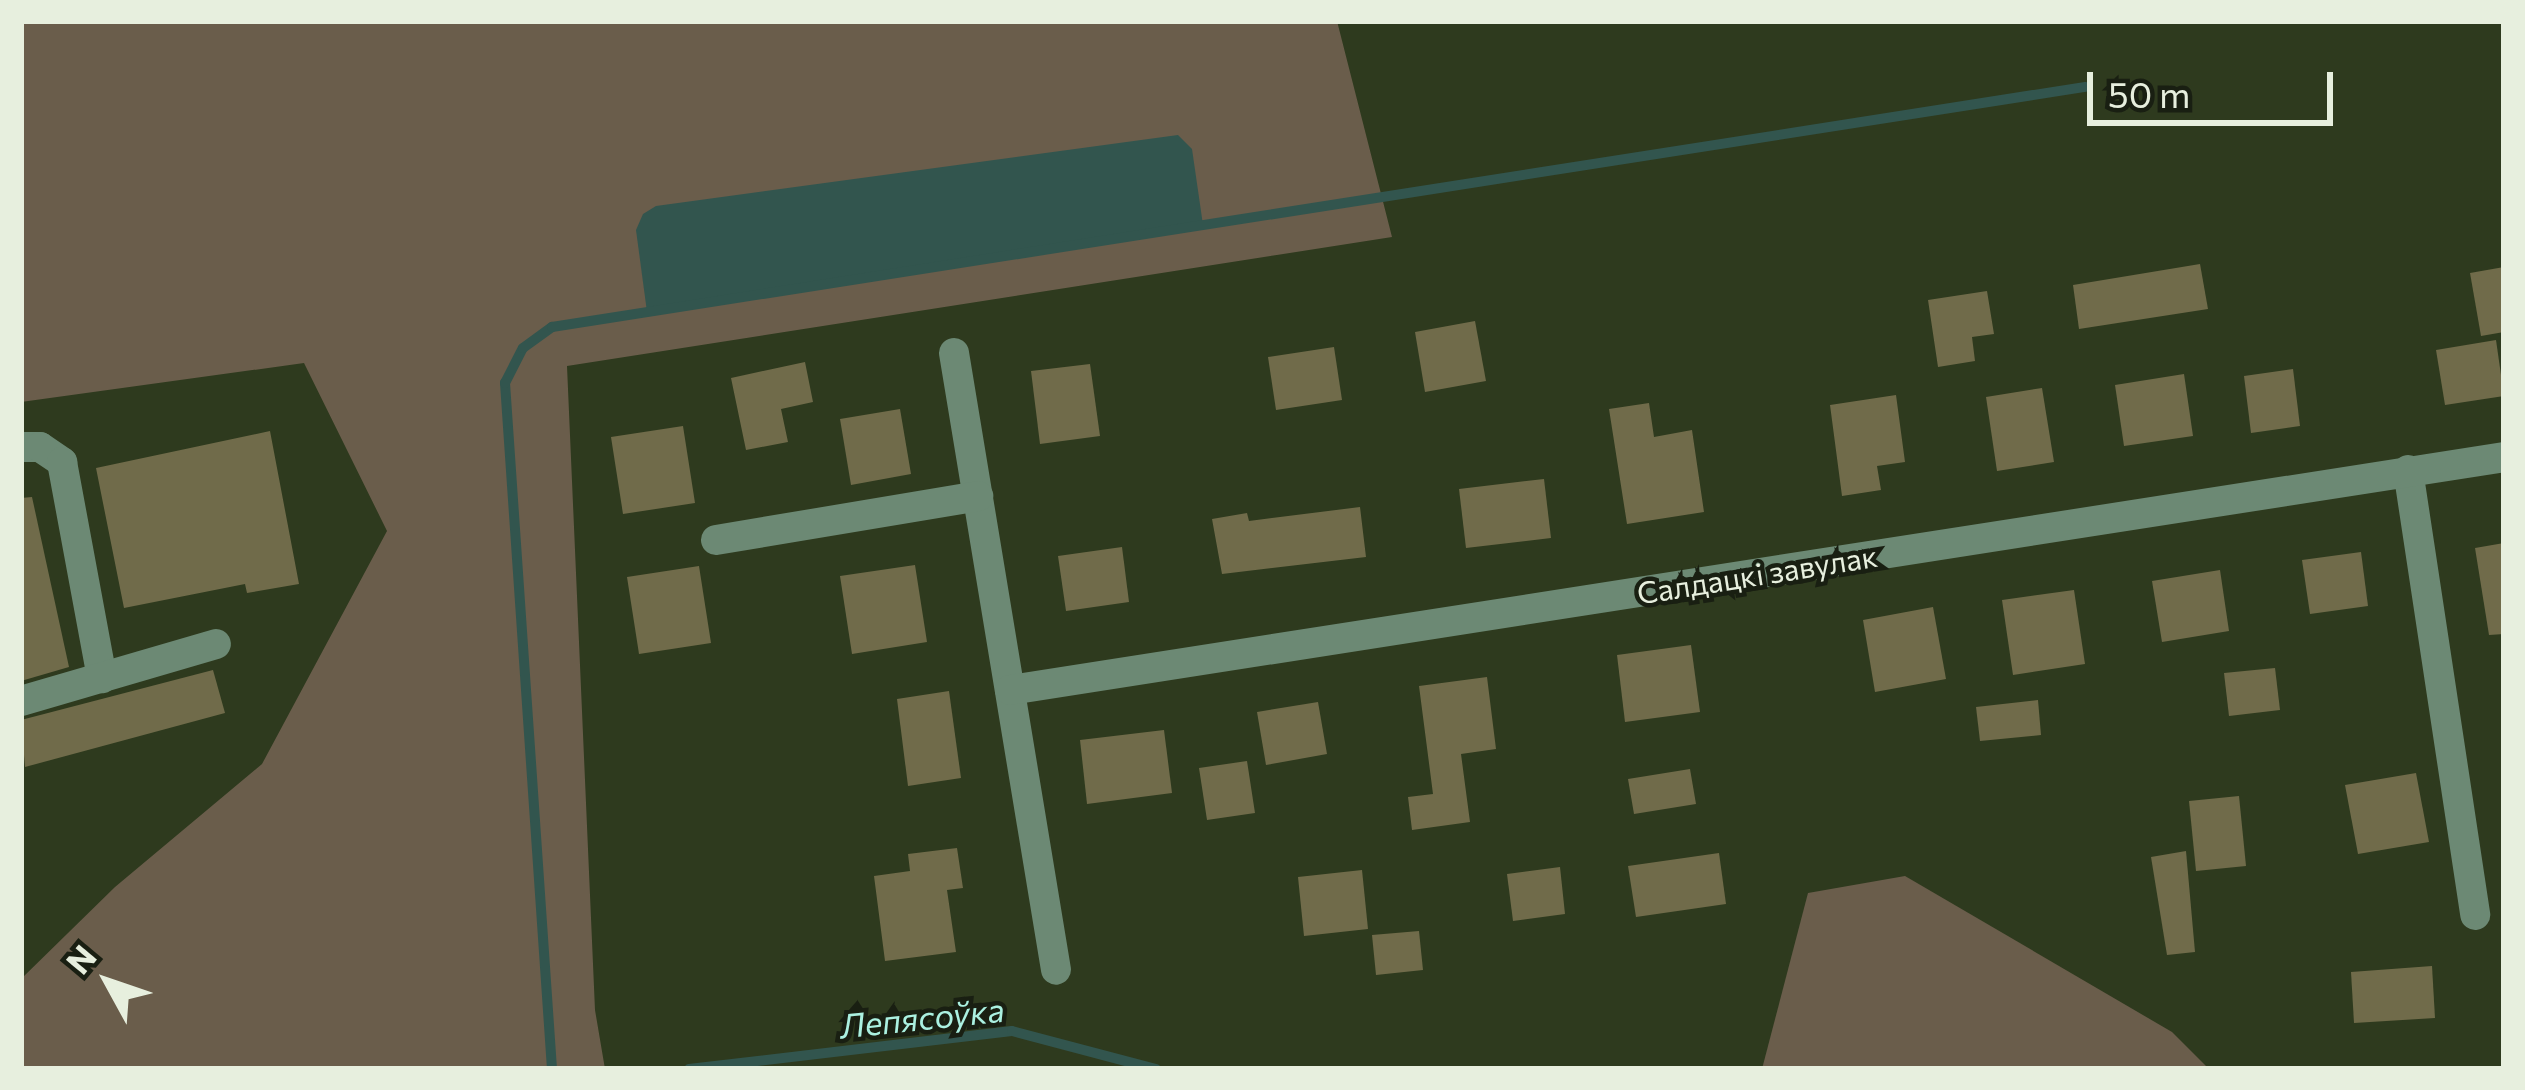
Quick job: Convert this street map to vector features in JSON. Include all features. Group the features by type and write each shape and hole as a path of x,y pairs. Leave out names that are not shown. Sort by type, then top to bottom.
{"street":[{"path":"953,353 1056,970"},
{"path":"21,447 40,447 62,461 102,678"},
{"name":"Салдацкі завулак","path":"1010,690 2504,457"},
{"path":"2408,470 2475,915"},
{"path":"716,540 978,496"},
{"path":"21,701 216,644"}],"shaded area":[{"path":"21,21 1337,21 1392,237 567,366 595,1010 605,1069 21,1069 21,979 115,887 262,764 387,531 304,363 21,402"},
{"path":"1905,876 2172,1032 2209,1069 1762,1069 1808,893"}],"water":[{"path":"1178,135 1192,149 1203,225 647,312 636,230 643,214 656,206"}],"building":[{"path":"2200,264 2208,309 2079,329 2073,285"},
{"path":"2504,267 2504,332 2481,336 2470,273"},
{"path":"1987,291 1994,334 1972,337 1975,361 1938,367 1928,300"},
{"path":"1475,321 1486,381 1425,392 1415,332"},
{"path":"2496,340 2504,396 2445,405 2436,350"},
{"path":"1334,347 1342,400 1276,410 1268,357"},
{"path":"805,362 813,402 781,409 788,442 746,450 731,378"},
{"path":"1090,364 1100,436 1040,444 1031,371"},
{"path":"2293,369 2300,426 2251,433 2244,376"},
{"path":"2184,374 2193,436 2124,446 2115,385"},
{"path":"2042,388 2054,462 1997,471 1986,397"},
{"path":"1896,395 1905,462 1877,466 1881,490 1842,496 1830,405"},
{"path":"1649,403 1654,437 1692,430 1704,512 1627,524 1609,409"},
{"path":"900,409 911,474 851,485 840,419"},
{"path":"683,426 695,503 623,514 611,437"},
{"path":"270,431 299,584 247,593 245,584 124,608 96,468"},
{"path":"1544,479 1551,538 1466,548 1459,489"},
{"path":"32,497 69,667 21,681 21,498"},
{"path":"1360,507 1366,557 1222,574 1212,519 1247,513 1249,521"},
{"path":"2504,543 2504,634 2489,635 2475,548"},
{"path":"1122,547 1129,602 1066,611 1058,556"},
{"path":"2361,552 2368,606 2310,614 2302,560"},
{"path":"915,565 927,642 852,654 840,576"},
{"path":"699,566 711,643 639,654 627,577"},
{"path":"2220,570 2229,631 2162,642 2152,581"},
{"path":"2074,590 2085,664 2013,675 2002,600"},
{"path":"1933,607 1946,679 1875,692 1863,620"},
{"path":"1691,645 1700,712 1625,722 1617,655"},
{"path":"2275,668 2280,710 2229,716 2224,673"},
{"path":"213,670 225,713 25,767 21,720"},
{"path":"1487,677 1496,749 1461,754 1470,822 1412,830 1408,797 1433,794 1419,686"},
{"path":"949,691 961,778 908,786 897,699"},
{"path":"2038,700 2041,735 1980,741 1976,707"},
{"path":"1318,702 1327,754 1266,765 1257,712"},
{"path":"1164,730 1172,793 1087,804 1080,740"},
{"path":"1247,761 1255,813 1207,820 1199,768"},
{"path":"1690,769 1696,804 1634,814 1628,779"},
{"path":"2416,773 2429,842 2358,854 2345,785"},
{"path":"2239,796 2246,866 2196,871 2189,801"},
{"path":"957,848 963,888 947,890 956,952 885,961 874,876 910,871 908,854"},
{"path":"2186,851 2195,952 2167,955 2151,857"},
{"path":"1719,853 1726,904 1636,917 1628,866"},
{"path":"1560,867 1565,914 1513,921 1507,874"},
{"path":"1362,870 1368,929 1304,936 1298,877"},
{"path":"1419,931 1423,970 1376,975 1372,935"},
{"path":"2432,966 2435,1018 2354,1023 2351,972"}],"waterway":[{"path":"552,1069 505,383 523,348 552,327 2085,87"},
{"name":"Лепясоўка","path":"689,1069 1012,1031 1156,1069"}]}
